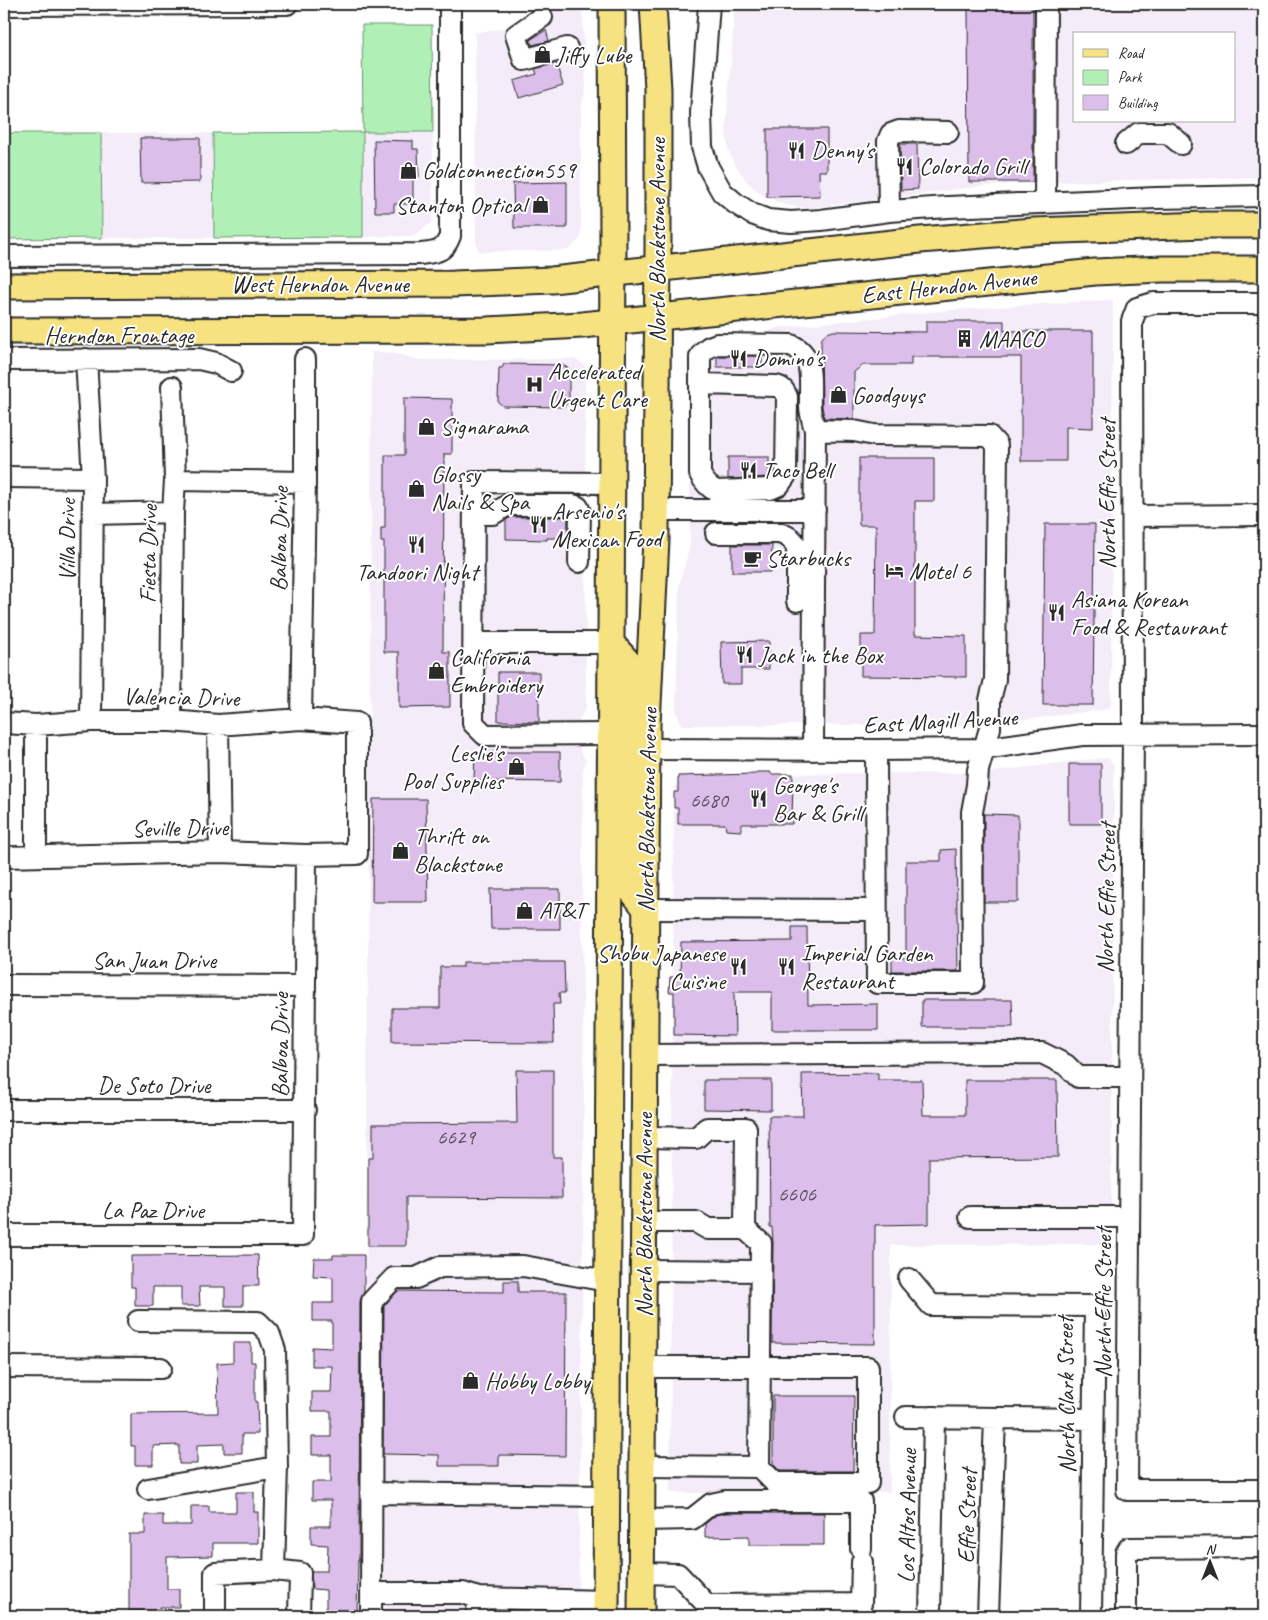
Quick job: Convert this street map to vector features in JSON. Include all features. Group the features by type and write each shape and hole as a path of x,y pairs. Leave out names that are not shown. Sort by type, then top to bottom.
{"main road":[{"name":"North Blackstone Avenue","path":"612,4 635,271 635,320 656,510 647,749 641,1616"},
{"path":"639,4 656,60"},
{"name":"North Blackstone Avenue","path":"610,1611 606,1496 611,483 635,320 635,271 658,89 653,4"},
{"name":"East Herndon Avenue","path":"635,271 920,240 1034,231 1206,225 1264,226"},
{"name":"East Herndon Avenue","path":"635,320 1087,273 1163,269 1264,269"},
{"name":"West Herndon Avenue","path":"4,286 454,284 552,280 635,271"},
{"name":"West Herndon Avenue","path":"4,331 487,330 542,328 635,320"},
{"path":"611,643 628,662 629,726 631,735 639,747 647,749"},
{"path":"610,734 622,746 628,761 629,887 646,909"}],"street":[{"path":"4,5 287,4"},
{"name":"West Herndon Avenue","path":"4,256 421,254 437,252 446,246 450,236 450,4"},
{"path":"709,4 701,128 702,147 708,167 722,192 752,214 768,220 791,222 821,220 889,211 948,207 1156,198 1264,196"},
{"path":"1044,203 1046,4"},
{"path":"542,17 516,35 524,60 567,48"},
{"path":"889,211 888,141 891,134 899,131 948,132"},
{"path":"1126,144 1139,133 1168,133 1181,144"},
{"name":"North Effie Street","path":"1264,303 1153,303 1137,308 1132,321 1133,734 1127,1490 1264,1490"},
{"path":"700,384 780,387 785,393 787,397 786,475 779,485 770,489 716,491 702,479 700,474 700,384 700,357 703,352 713,345 791,345 802,352 807,361 810,372 810,408 815,430 813,750"},
{"name":"Villa Drive","path":"86,359 93,478 91,721"},
{"name":"Herndon Frontage","path":"4,360 200,359 216,363 231,371"},
{"name":"Balboa Drive","path":"301,719 305,359"},
{"name":"Fiesta Drive","path":"171,721 175,480 172,388"},
{"path":"815,430 854,431 874,435 989,436 997,445 994,680 990,700 990,728 978,770 972,812 973,983 877,983 876,750"},
{"path":"4,477 93,478"},
{"path":"175,480 305,482"},
{"path":"610,734 485,735 473,723 474,482 611,483"},
{"path":"474,514 492,514 508,505 573,505 578,507 580,512 580,562"},
{"path":"656,510 815,510"},
{"path":"93,514 173,512"},
{"path":"1133,516 1264,515"},
{"path":"716,534 779,534 786,535 792,539 796,544 797,550 796,601"},
{"path":"474,643 611,643"},
{"name":"Valencia Drive","path":"4,723 36,725 91,721 171,721 218,725 301,719 357,723 357,854"},
{"path":"36,725 36,855"},
{"path":"218,725 220,852"},
{"name":"East Magill Avenue","path":"647,749 983,749 1082,735 1264,734"},
{"name":"Seville Drive","path":"4,857 220,852 306,855 357,854"},
{"name":"Balboa Drive","path":"303,1235 306,855"},
{"path":"646,909 876,910"},
{"name":"San Juan Drive","path":"4,984 305,986"},
{"path":"645,1056 1042,1053 1066,1065 1078,1078 1129,1077"},
{"name":"De Soto Drive","path":"4,1110 305,1110"},
{"path":"645,1137 696,1138 707,1128 746,1128 745,1229"},
{"path":"970,1217 1128,1218"},
{"path":"644,1222 696,1222 708,1229 745,1229 761,1243 759,1467"},
{"name":"La Paz Drive","path":"4,1235 303,1235"},
{"path":"371,1616 372,1301 394,1278 416,1278 440,1267 523,1266 608,1281"},
{"path":"644,1270 761,1271"},
{"name":"North Clark Street","path":"909,1279 931,1305 1095,1306 1090,1616"},
{"path":"138,1320 258,1322 269,1333 275,1350 278,1467 274,1570"},
{"path":"4,1367 161,1368"},
{"path":"643,1367 868,1367 868,1483 775,1483 759,1467 643,1466"},
{"path":"906,1417 1093,1419"},
{"name":"Los Altos Avenue","path":"930,1616 934,1417"},
{"name":"Effie Street","path":"988,1616 995,1418"},
{"path":"148,1488 278,1467"},
{"path":"372,1493 606,1496"},
{"path":"642,1520 692,1519 712,1504 726,1501 861,1501 861,1604 707,1606 678,1574 642,1572"},
{"path":"1126,1616 1126,1553 1129,1548 1264,1548"},
{"path":"215,1616 215,1572 274,1570 300,1572 299,1616"},
{"path":"371,1593 463,1593 478,1607 568,1608 610,1611"}],"shaded area":[{"path":"549,4 582,4 586,88 581,107 581,238 568,250 480,252 476,244 475,33 512,27 545,9"},
{"path":"735,4 1264,4 1264,177 1055,182 984,186 807,208 785,205 764,196 747,182 734,163 728,148 726,130"},
{"path":"363,132 433,132 432,222 414,236 363,237"},
{"path":"101,133 213,133 214,238 102,238"},
{"path":"1113,300 1111,706 1103,710 979,725 682,725 676,712 679,585 690,546 690,352 699,341 764,334 776,328 952,310"},
{"path":"372,352 392,353 420,360 574,359 585,365 586,708 579,720 580,751 586,760 583,770 583,1248 578,1616 364,1616"},
{"path":"1108,758 1114,765 1111,1244 891,1245 890,1492 670,1493 674,788 687,774 983,773"}],"green space":[{"path":"362,25 432,25 433,132 363,132"},
{"path":"363,132 363,237 214,238 213,133"},
{"path":"4,133 101,133 102,238 4,239"}],"building":[{"path":"968,4 1033,4 1033,182 969,182"},
{"path":"546,30 549,41 532,45 530,40"},
{"path":"556,63 563,85 519,98 514,81 537,74 535,69"},
{"name":"Denny's","path":"767,129 827,129 827,171 819,171 820,196 767,197"},
{"path":"140,138 200,138 200,182 141,183"},
{"path":"374,140 413,141 413,149 418,149 419,177 413,177 413,204 394,204 394,212 375,212"},
{"name":"Colorado Grill","path":"900,144 917,144 918,189 901,190"},
{"name":"Stanton Optical","path":"567,182 567,228 514,228 513,183"},
{"path":"926,321 1004,321 1004,331 1093,331 1093,428 1066,427 1066,461 1021,461 1021,357 911,357 911,365 863,365 854,372 854,419 824,418 822,406 821,340 825,334 833,331 926,332"},
{"path":"762,356 762,367 717,367 717,357"},
{"name":"Accelerated Urgent Care","path":"504,364 563,365 569,369 569,402 563,407 503,406 498,402 499,368 502,368"},
{"path":"404,398 452,399 452,454 444,454 443,652 450,652 450,707 399,708 399,652 384,652 384,542 381,542 381,528 385,528 385,455 404,455"},
{"name":"Taco Bell","path":"728,457 769,457 769,477 728,479"},
{"name":"Motel 6","path":"859,458 934,458 934,501 915,501 915,635 966,636 966,677 861,676 861,635 875,635 876,525 859,525"},
{"name":"Arsenio's Mexican Food","path":"511,517 568,517 568,538 547,538 547,540 506,539 506,520"},
{"path":"1045,524 1095,524 1093,705 1043,705"},
{"name":"Starbucks","path":"732,545 772,545 771,572 732,572"},
{"name":"Jack in the Box","path":"769,641 769,669 741,669 741,684 722,684 721,642"},
{"path":"498,672 539,672 539,722 498,721"},
{"name":"Leslie's Pool Supplies","path":"475,752 560,752 560,782 474,781"},
{"path":"1069,764 1101,764 1101,824 1069,824"},
{"path":"756,772 793,774 792,824 741,824 741,831 726,830 725,824 678,824 678,808 674,808 674,792 678,792 678,776 756,774"},
{"path":"373,799 426,799 428,902 372,902"},
{"path":"984,814 1018,815 1018,902 984,902"},
{"path":"956,849 958,971 892,971 892,958 906,958 906,861 941,861 941,850"},
{"name":"AT&T","path":"490,889 560,889 560,929 491,929"},
{"path":"792,927 807,927 808,1005 878,1004 878,1030 772,1030 772,992 734,992 735,1036 674,1035 674,992 669,992 670,977 680,977 681,942 792,941"},
{"path":"463,962 564,962 565,993 559,993 560,1004 553,1004 554,1043 392,1042 392,1008 440,1008 440,967 463,967"},
{"path":"922,1000 1012,1000 1013,1027 922,1027"},
{"path":"516,1070 553,1070 553,1157 562,1157 562,1198 406,1197 406,1246 368,1246 368,1158 373,1158 373,1124 517,1123"},
{"path":"878,1073 878,1080 922,1080 923,1115 965,1115 965,1080 1057,1080 1058,1157 929,1158 929,1224 875,1225 875,1344 772,1343 773,1243 772,1227 770,1227 769,1116 803,1116 802,1074"},
{"path":"704,1080 771,1080 771,1110 704,1109"},
{"path":"258,1255 259,1286 243,1286 243,1306 225,1306 225,1287 199,1287 200,1306 181,1306 181,1287 153,1287 153,1306 135,1306 135,1287 131,1287 131,1256"},
{"path":"333,1255 364,1255 364,1292 360,1301 357,1616 326,1616 326,1590 312,1589 311,1571 327,1571 328,1545 311,1544 311,1526 331,1526 331,1500 312,1500 312,1482 331,1482 331,1455 312,1455 312,1437 331,1437 331,1411 312,1411 312,1392 331,1392 332,1366 312,1366 312,1347 332,1348 332,1321 313,1321 313,1303 333,1303 333,1277 313,1276 314,1258 333,1258"},
{"name":"Hobby Lobby","path":"504,1281 518,1281 518,1292 566,1292 565,1456 499,1455 499,1466 439,1466 439,1455 383,1454 384,1306 398,1291 504,1292"},
{"path":"233,1343 251,1343 251,1362 255,1362 255,1402 257,1402 258,1434 242,1434 242,1453 224,1453 224,1444 197,1445 197,1464 179,1464 179,1445 153,1446 153,1465 135,1465 135,1446 131,1446 131,1414 218,1413 217,1363 233,1362"},
{"path":"773,1396 854,1396 853,1471 780,1471 773,1464"},
{"path":"236,1492 254,1492 254,1512 258,1512 258,1543 213,1543 213,1556 167,1557 167,1589 179,1589 179,1607 160,1607 160,1610 129,1611 129,1534 145,1534 145,1515 163,1515 163,1525 191,1525 191,1506 209,1506 209,1512 236,1512"},
{"path":"726,1513 824,1513 824,1545 749,1545 749,1536 705,1537 705,1524 716,1515"}],"place":[{"name":"Jiffy Lube","path":"542,55"},
{"name":"Denny's","path":"797,150"},
{"name":"Colorado Grill","path":"905,166"},
{"name":"Goldconnection559","path":"408,170"},
{"name":"Stanton Optical","path":"540,205"},
{"name":"MAACO","path":"965,339"},
{"name":"Domino's","path":"739,358"},
{"name":"Accelerated Urgent Care","path":"534,385"},
{"name":"Goodguys","path":"838,395"},
{"name":"Signarama","path":"426,426"},
{"name":"Taco Bell","path":"748,470"},
{"name":"Glossy Nails & Spa","path":"417,488"},
{"name":"Arsenio's Mexican Food","path":"538,525"},
{"name":"Tandoori Night","path":"417,545"},
{"name":"Starbucks","path":"752,558"},
{"name":"Motel 6","path":"895,571"},
{"name":"Asiana Korean Food & Restaurant","path":"1057,613"},
{"name":"Jack in the Box","path":"745,655"},
{"name":"California Embroidery","path":"436,671"},
{"name":"Leslie's Pool Supplies","path":"517,767"},
{"name":"George's Bar & Grill","path":"759,799"},
{"name":"Thrift on Blackstone","path":"400,850"},
{"name":"AT&T","path":"525,910"},
{"name":"Shobu Japanese Cuisine","path":"739,967"},
{"name":"Imperial Garden Restaurant","path":"787,967"},
{"name":"Hobby Lobby","path":"471,1381"}]}
